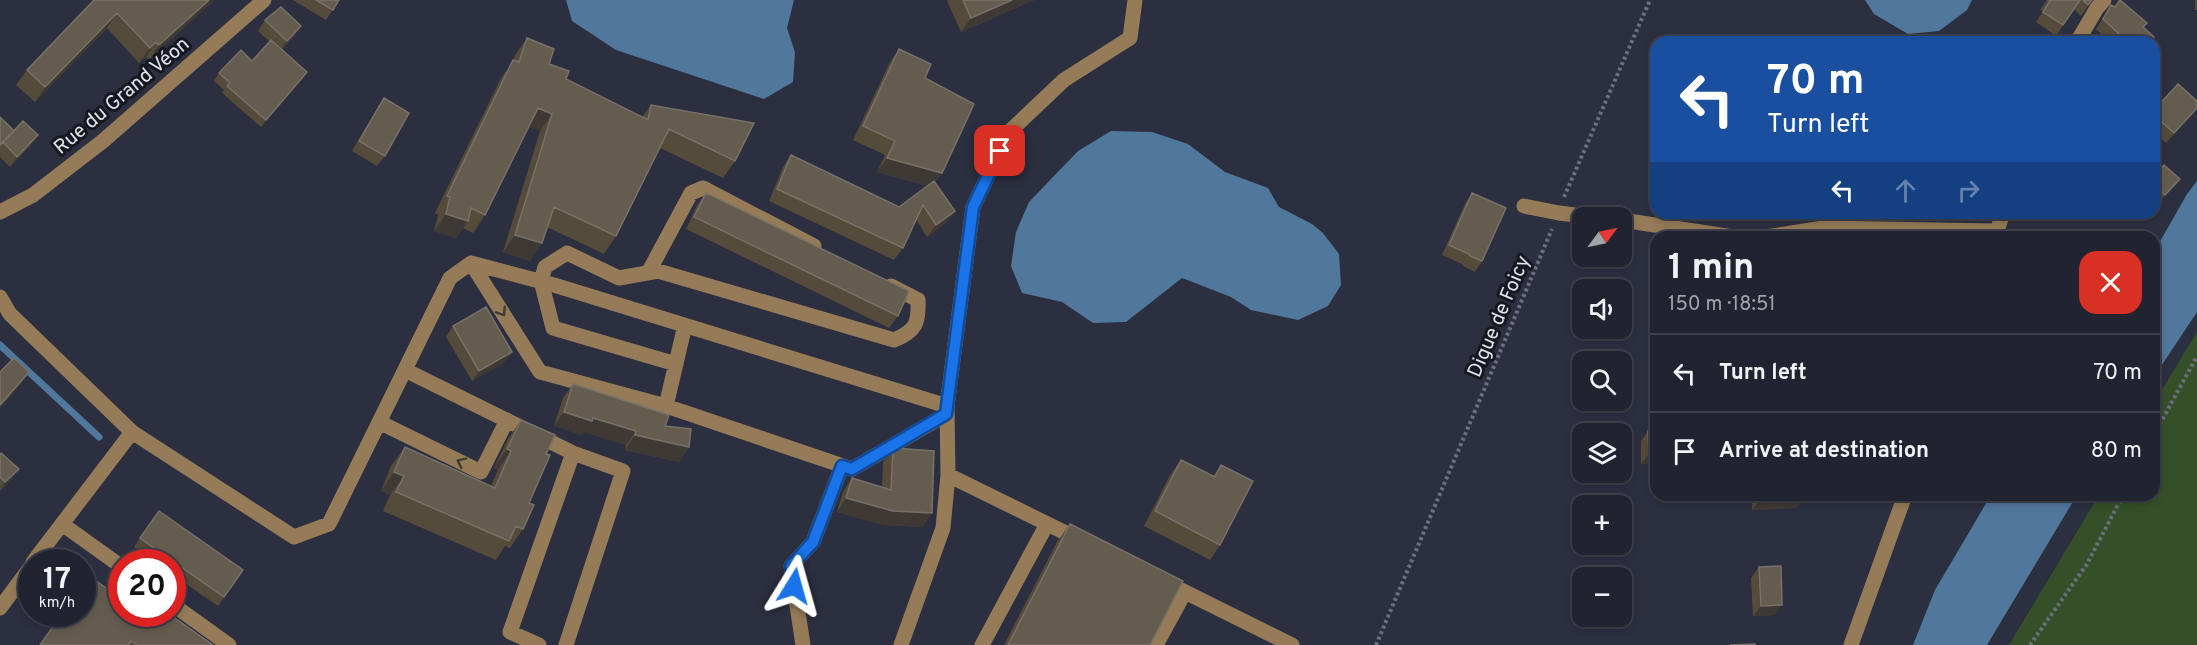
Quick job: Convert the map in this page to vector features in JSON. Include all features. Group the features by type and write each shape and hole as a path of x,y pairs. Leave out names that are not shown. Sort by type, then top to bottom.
{"street":[{"name":"Rue du Grand Véon","path":"0,212 33,195 103,141 264,0"},
{"path":"901,645 943,528 948,475 946,410 973,207 1009,132 1064,80 1130,38 1134,0"},
{"path":"2081,36 2104,0"},
{"path":"648,273 691,193 703,188 826,252"},
{"path":"1524,206 1572,215"},
{"path":"1632,222 1694,231"},
{"path":"1804,231 1823,228 1910,231"},
{"path":"676,364 553,328 541,281 545,267 567,253 619,278 658,271 894,340 908,335 919,320 918,300 877,279"},
{"path":"471,262 685,325 946,410"},
{"path":"471,262 540,372 666,406 852,469 946,410"},
{"path":"0,297 10,314 132,432 294,537 329,524 450,278 471,262"},
{"path":"666,406 685,325"},
{"path":"405,370 573,453 623,471 566,645"},
{"path":"379,422 481,472 507,420"},
{"path":"43,549 132,432"},
{"path":"539,645 510,632 573,453"},
{"path":"803,645 791,566 813,542 842,466"},
{"path":"948,475 1089,545"},
{"path":"1851,645 1903,501"},
{"path":"62,524 108,557"},
{"path":"982,645 1047,524"},
{"path":"1143,571 1292,645"},
{"path":"0,608 18,583"},
{"path":"1156,645 1185,592"},
{"path":"186,614 228,645"}],"path":[{"name":"Digue de Foicy","path":"1376,645 1559,213 1569,183 1650,0"},
{"path":"2160,424 2197,356"},
{"path":"2030,645 2088,564 2120,501"}],"green space":[{"path":"2197,332 2197,645 2009,645 2095,501 2160,501 2160,393"}],"water":[{"path":"566,0 794,0 787,28 795,52 793,82 764,99 616,50 572,21"},
{"path":"1865,0 1972,0 1967,10 1939,31 1908,34 1874,14"},
{"path":"1111,131 1152,132 1188,144 1225,172 1268,188 1279,207 1312,224 1323,233 1339,254 1341,285 1328,306 1298,320 1251,310 1231,297 1182,278 1126,322 1093,323 1062,302 1022,293 1011,266 1016,232 1029,202 1078,151"},
{"path":"2197,181 2197,312 2160,368 2160,241"},
{"path":"1987,501 2073,501 1987,645 1913,645 1935,590"}],"building":[{"path":"94,0 209,0 159,45 156,42 150,48 117,13 45,87 27,70"},
{"path":"316,0 339,0 333,10"},
{"path":"963,0 1012,0 971,18"},
{"path":"2049,0 2080,0 2063,25 2043,12"},
{"path":"2120,0 2147,23 2143,27 2153,36 2121,36 2103,19 2111,5 2115,7"},
{"path":"281,7 301,26 287,41 265,20"},
{"path":"527,38 554,49 549,64 569,71 566,79 648,120 651,105 754,123 735,161 669,129 616,236 554,207 542,243 515,235 552,114 538,108 485,215 471,208 468,221 446,214 450,197 447,196 513,60 519,62"},
{"path":"271,40 307,72 266,120 227,86 230,83 219,73 241,50 252,61"},
{"path":"899,49 931,64 925,78 974,104 942,173 887,158 895,141 863,126"},
{"path":"2178,84 2197,101 2197,108 2174,133 2160,120 2160,104"},
{"path":"384,98 409,113 385,156 359,141"},
{"path":"0,117 14,131 0,145"},
{"path":"23,121 38,135 17,157 3,142"},
{"path":"791,155 899,207 934,181 955,211 936,225 923,205 903,248 777,189"},
{"path":"2164,165 2180,179 2165,195 2160,190 2160,169"},
{"path":"706,193 909,291 898,316 694,217"},
{"path":"1472,193 1506,208 1482,261 1449,245"},
{"path":"486,307 512,352 479,371 453,326"},
{"path":"14,358 29,372 0,405 0,372"},
{"path":"573,384 669,415 665,426 691,429 689,447 635,435 636,431 564,412"},
{"path":"521,420 555,435 546,454 550,455 529,503 534,505 523,529 516,526 509,541 396,492 404,476 394,472 405,447 495,488 511,451 507,449"},
{"path":"1648,431 1650,431 1649,454"},
{"path":"893,448 934,451 932,513 893,511 846,498 852,478 891,490"},
{"path":"1,453 19,469 5,482 0,477"},
{"path":"1181,460 1215,477 1221,465 1253,481 1220,545 1155,511"},
{"path":"159,511 243,570 224,597 186,570 186,549 156,549 140,538"},
{"path":"1070,524 1183,581 1150,645 1008,645"},
{"path":"1781,566 1782,605 1761,606 1759,567"},
{"path":"96,581 108,589 108,627 186,626 213,645 137,645 131,641 128,645 40,645 53,627 96,627"}],"waterway":[{"path":"0,345 99,437"}],"route":[{"path":"794,586 791,566 813,542 842,466 852,469 946,414 973,207 1000,151"}]}
